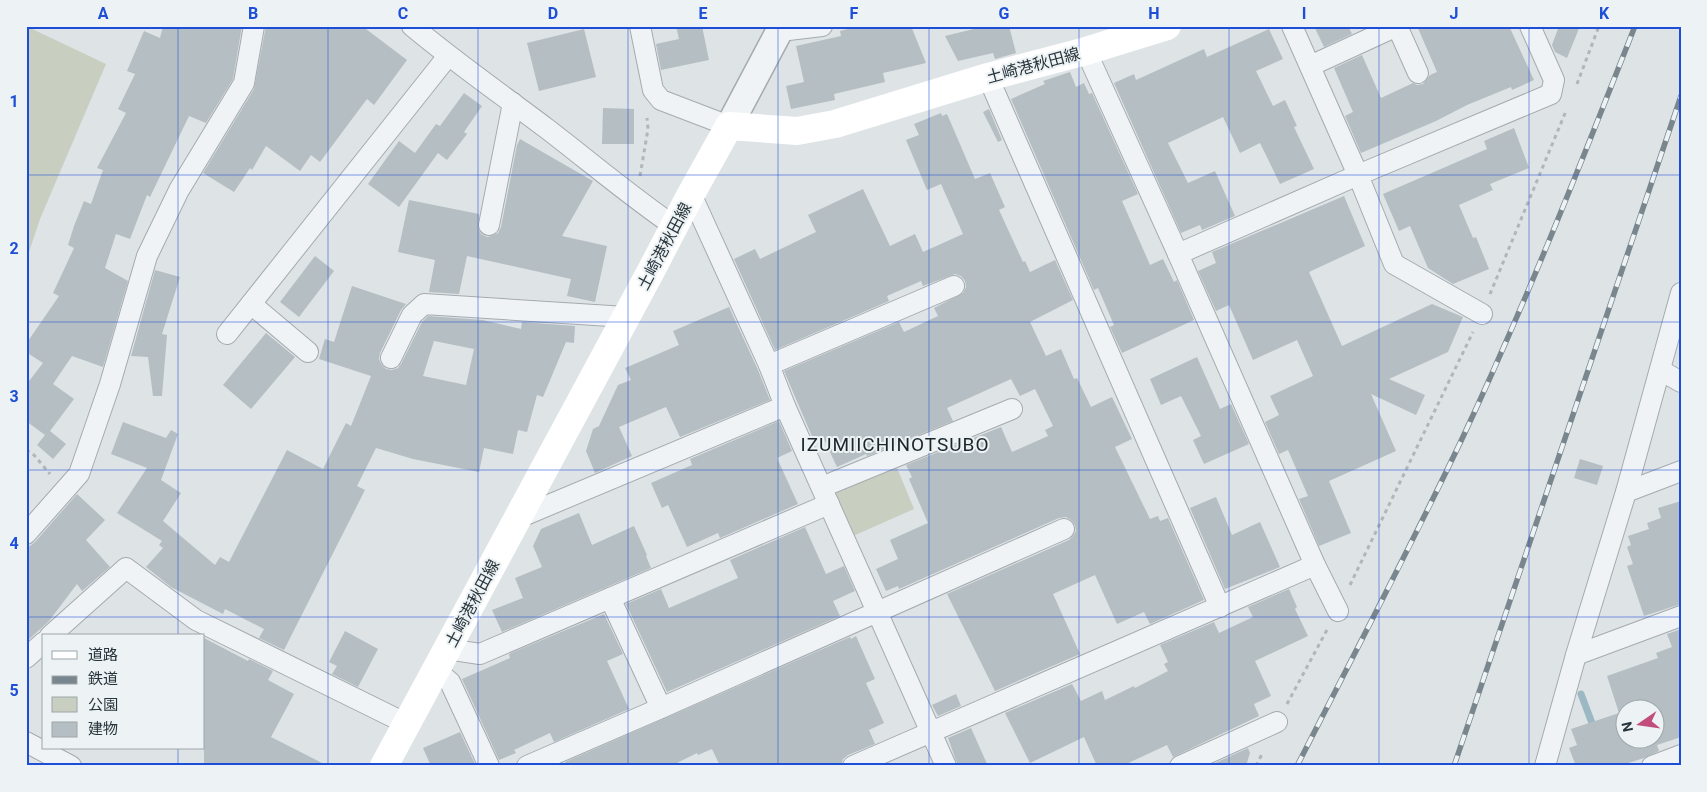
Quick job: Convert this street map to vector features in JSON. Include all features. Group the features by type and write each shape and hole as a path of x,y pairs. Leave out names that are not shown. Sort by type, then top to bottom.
{"main road":[{"name":"土崎港秋田線","path":"384,766 729,126 798,131 836,124 988,76 1086,51 1167,26"}],"street":[{"path":"26,534 79,474 110,384 147,256 179,190 244,83 254,26"},
{"path":"412,26 448,56 513,103 634,198 674,226"},
{"path":"640,26 653,90 661,100 729,126 781,29 822,26"},
{"path":"1292,26 1358,175 1394,264 1482,314"},
{"path":"1310,66 1397,26 1418,73"},
{"path":"1178,254 1358,175 1551,94 1554,80 1530,26"},
{"path":"1086,51 1315,565 1338,611"},
{"path":"228,334 448,56"},
{"path":"988,76 1220,607"},
{"path":"489,225 513,103"},
{"path":"691,194 769,365 785,406 946,766"},
{"path":"769,365 954,286"},
{"path":"1545,766 1660,370 1675,334 1681,293"},
{"path":"251,304 308,352"},
{"path":"391,358 412,315 424,304 626,317"},
{"path":"1660,370 1681,382"},
{"path":"518,518 785,406"},
{"path":"489,766 450,682 442,660 480,654 610,598 1012,409"},
{"path":"1626,492 1681,471"},
{"path":"527,766 1064,528"},
{"path":"854,766 1315,565"},
{"path":"52,634 126,568 196,620 407,724"},
{"path":"610,598 661,708"},
{"path":"1576,655 1681,616"},
{"path":"26,658 42,644"},
{"path":"1180,766 1277,722"},
{"path":"26,742 70,766"},
{"path":"1652,766 1681,755"}],"path":[{"path":"1575,90 1599,26"},
{"path":"634,198 641,172 648,129 647,112 653,90"},
{"path":"1256,766 1277,722 1338,611 1482,314 1568,108"},
{"path":"26,450 34,455 64,492"}],"green space":[{"path":"26,26 106,64 40,219 26,261"},
{"path":"895,463 914,509 851,537 831,492"}],"building":[{"path":"163,26 242,26 233,79 206,123 189,116 150,197 147,195 130,239 116,234 105,268 128,281 103,367 72,356 53,384 74,399 50,431 66,444 53,459 37,445 45,435 26,421 26,385 43,363 26,352 26,344 59,296 53,293 74,248 68,245 74,226 84,201 91,204 103,170 97,168 126,113 118,109 135,74 127,71 144,31 160,38"},
{"path":"266,26 362,26 407,60 374,105 367,99 320,162 311,155 300,171 266,146 252,170 250,168 234,192 203,173 254,89"},
{"path":"676,26 702,26 709,60 661,70 656,44 679,39"},
{"path":"860,26 911,26 926,63 883,73 885,82 834,94 835,100 791,109 786,86 804,82 796,46 841,36 840,31"},
{"path":"986,26 1009,26 1016,53 995,59 993,53 958,61 945,36"},
{"path":"1314,26 1348,26 1352,34 1324,47"},
{"path":"1417,26 1509,26 1534,80 1512,90 1511,87 1467,105 1436,121 1361,153 1345,116 1353,112 1334,68 1362,55 1381,98 1413,83 1417,85 1423,84 1430,75 1437,72"},
{"path":"1559,26 1580,26 1567,58 1555,52 1552,45"},
{"path":"584,29 596,77 539,91 527,43"},
{"path":"1269,29 1283,59 1256,71 1273,106 1285,100 1297,126 1294,127 1314,169 1280,184 1260,143 1240,153 1223,117 1168,143 1188,183 1215,171 1235,216 1202,230 1200,225 1181,233 1114,83 1134,74 1136,80 1204,49 1207,57"},
{"path":"1070,72 1076,87 1084,83 1089,94 1092,93 1138,194 1122,201 1150,265 1163,259 1174,282 1177,280 1194,320 1122,353 1110,327 1114,325 1098,288 1094,290 1011,99 1045,84 1043,81"},
{"path":"464,93 482,106 464,132 467,134 447,160 438,153 399,207 368,184 399,141 415,153 436,124 440,126"},
{"path":"603,108 634,109 634,144 602,144"},
{"path":"989,109 1002,140 998,142 983,112"},
{"path":"941,113 942,116 947,114 975,179 990,173 1005,207 999,210 1023,262 1025,261 1030,272 1055,260 1073,300 1030,322 1046,356 1061,349 1074,379 1077,378 1091,407 1112,397 1132,439 1115,447 1150,519 1158,516 1160,521 1168,518 1204,600 1150,624 1144,612 1117,624 1095,575 1053,594 1080,654 995,691 947,594 1069,540 1076,531 1075,525 1071,520 1066,517 1059,518 899,589 898,586 886,591 876,569 898,559 890,540 928,523 909,479 912,477 906,465 1001,427 1012,452 1048,436 1045,430 1053,426 1035,389 1020,396 1011,379 947,408 953,421 837,467 823,437 814,441 784,371 899,322 904,332 938,316 934,308 963,293 966,287 965,281 961,276 955,274 923,286 921,281 887,296 889,301 775,350 734,259 755,249 760,259 816,232 808,215 863,189 890,246 915,234 923,252 963,234 941,184 927,190 906,140 919,135 914,124"},
{"path":"1514,128 1529,168 1490,184 1493,190 1459,205 1473,238 1476,237 1489,269 1453,284 1428,268 1410,226 1399,231 1383,194 1487,149 1484,141"},
{"path":"520,139 593,181 562,236 607,246 595,302 567,296 571,279 467,256 459,294 429,292 435,260 398,252 409,200 479,214 478,228 481,234 487,237 498,233 501,227 517,145"},
{"path":"1344,196 1365,246 1309,272 1342,346 1432,304 1463,317 1448,352 1389,379 1425,395 1416,415 1371,394 1396,451 1329,481 1351,533 1319,546 1299,499 1308,496 1288,450 1279,454 1265,422 1279,415 1270,396 1313,376 1297,340 1253,360 1229,305 1216,311 1198,271 1216,263 1212,252"},
{"path":"315,256 334,271 299,317 280,302"},
{"path":"155,270 180,277 162,334 167,335 162,396 153,396 148,357 131,356"},
{"path":"352,286 406,304 401,310 380,353 379,359 386,369 398,368 422,322 428,316 483,320 521,329 522,322 575,326 574,343 566,342 543,397 537,395 527,432 518,430 513,454 484,448 479,472 413,459 376,448 357,486 365,490 284,650 259,638 264,629 225,609 223,614 171,587 146,567 163,548 159,545 162,541 117,513 147,468 111,454 123,422 166,438 171,430 178,434 161,480 181,493 163,521 215,565 220,557 229,562 287,450 323,469 346,423 351,426 371,376 319,359 325,339 334,342","holes":["434,341 474,349 466,385 423,376"]},
{"path":"729,307 770,400 680,437 666,407 619,427 632,456 595,473 586,451 593,429 599,426 618,385 631,380 625,368 679,345 673,331"},
{"path":"266,333 295,357 251,409 223,385"},
{"path":"1197,357 1220,409 1231,404 1249,444 1204,464 1193,440 1201,436 1181,396 1161,405 1150,379"},
{"path":"779,421 792,451 777,458 798,504 720,538 718,533 687,547 668,505 662,508 651,483 692,465 690,459"},
{"path":"1580,459 1603,466 1597,485 1574,478"},
{"path":"77,494 105,520 86,540 110,567 82,591 77,584 49,621 26,642 26,549 35,542"},
{"path":"1216,497 1232,535 1260,522 1280,567 1225,589 1190,508"},
{"path":"1681,501 1681,604 1644,616 1627,566 1633,564 1627,547 1631,545 1628,536 1649,529 1647,523 1661,518 1658,508"},
{"path":"579,513 592,545 634,526 651,568 502,632 492,610 523,598 515,578 542,567 533,546 541,529"},
{"path":"805,527 826,574 844,566 855,591 833,601 840,616 667,692 626,604 661,589 669,608 738,578 730,560"},
{"path":"1289,589 1297,607 1295,609 1308,636 1255,661 1271,696 1254,704 1259,716 1173,757 1167,745 1122,766 1097,766 1084,737 1030,763 1005,713 1072,684 1081,701 1102,691 1105,700 1134,686 1135,688 1168,671 1164,664 1168,662 1160,645 1214,622 1219,633 1253,617 1248,607"},
{"path":"604,614 623,654 607,661 629,709 554,742 550,733 514,750 516,753 499,760 462,679 510,658 509,655 511,653"},
{"path":"1681,629 1681,737 1664,743 1664,700 1615,700 1607,676 1658,658 1656,653 1672,647 1667,634"},
{"path":"345,631 378,649 358,687 332,674 337,666 329,662"},
{"path":"856,636 875,679 866,683 884,723 869,730 875,744 848,755 843,759 841,766 720,766 712,749 698,755 697,753 671,766 567,766 565,762 850,637 851,639"},
{"path":"205,639 248,661 249,659 273,671 268,680 294,694 271,737 328,766 204,766"},
{"path":"956,694 961,706 938,716 932,705"},
{"path":"1614,715 1614,750 1659,751 1619,766 1576,766 1569,748 1577,745 1571,729"},
{"path":"971,728 988,766 958,766 948,738"},
{"path":"460,732 476,766 431,766 423,748"},
{"path":"1248,748 1250,753 1246,766 1214,766 1213,764"}],"waterway":[{"path":"1581,694 1595,731"}],"railway":[{"path":"1297,766 1421,523 1485,390 1594,131 1635,26"},
{"path":"1454,766 1681,96"}],"district":[{"name":"IZUMIICHINOTSUBO","path":"895,444"}]}
